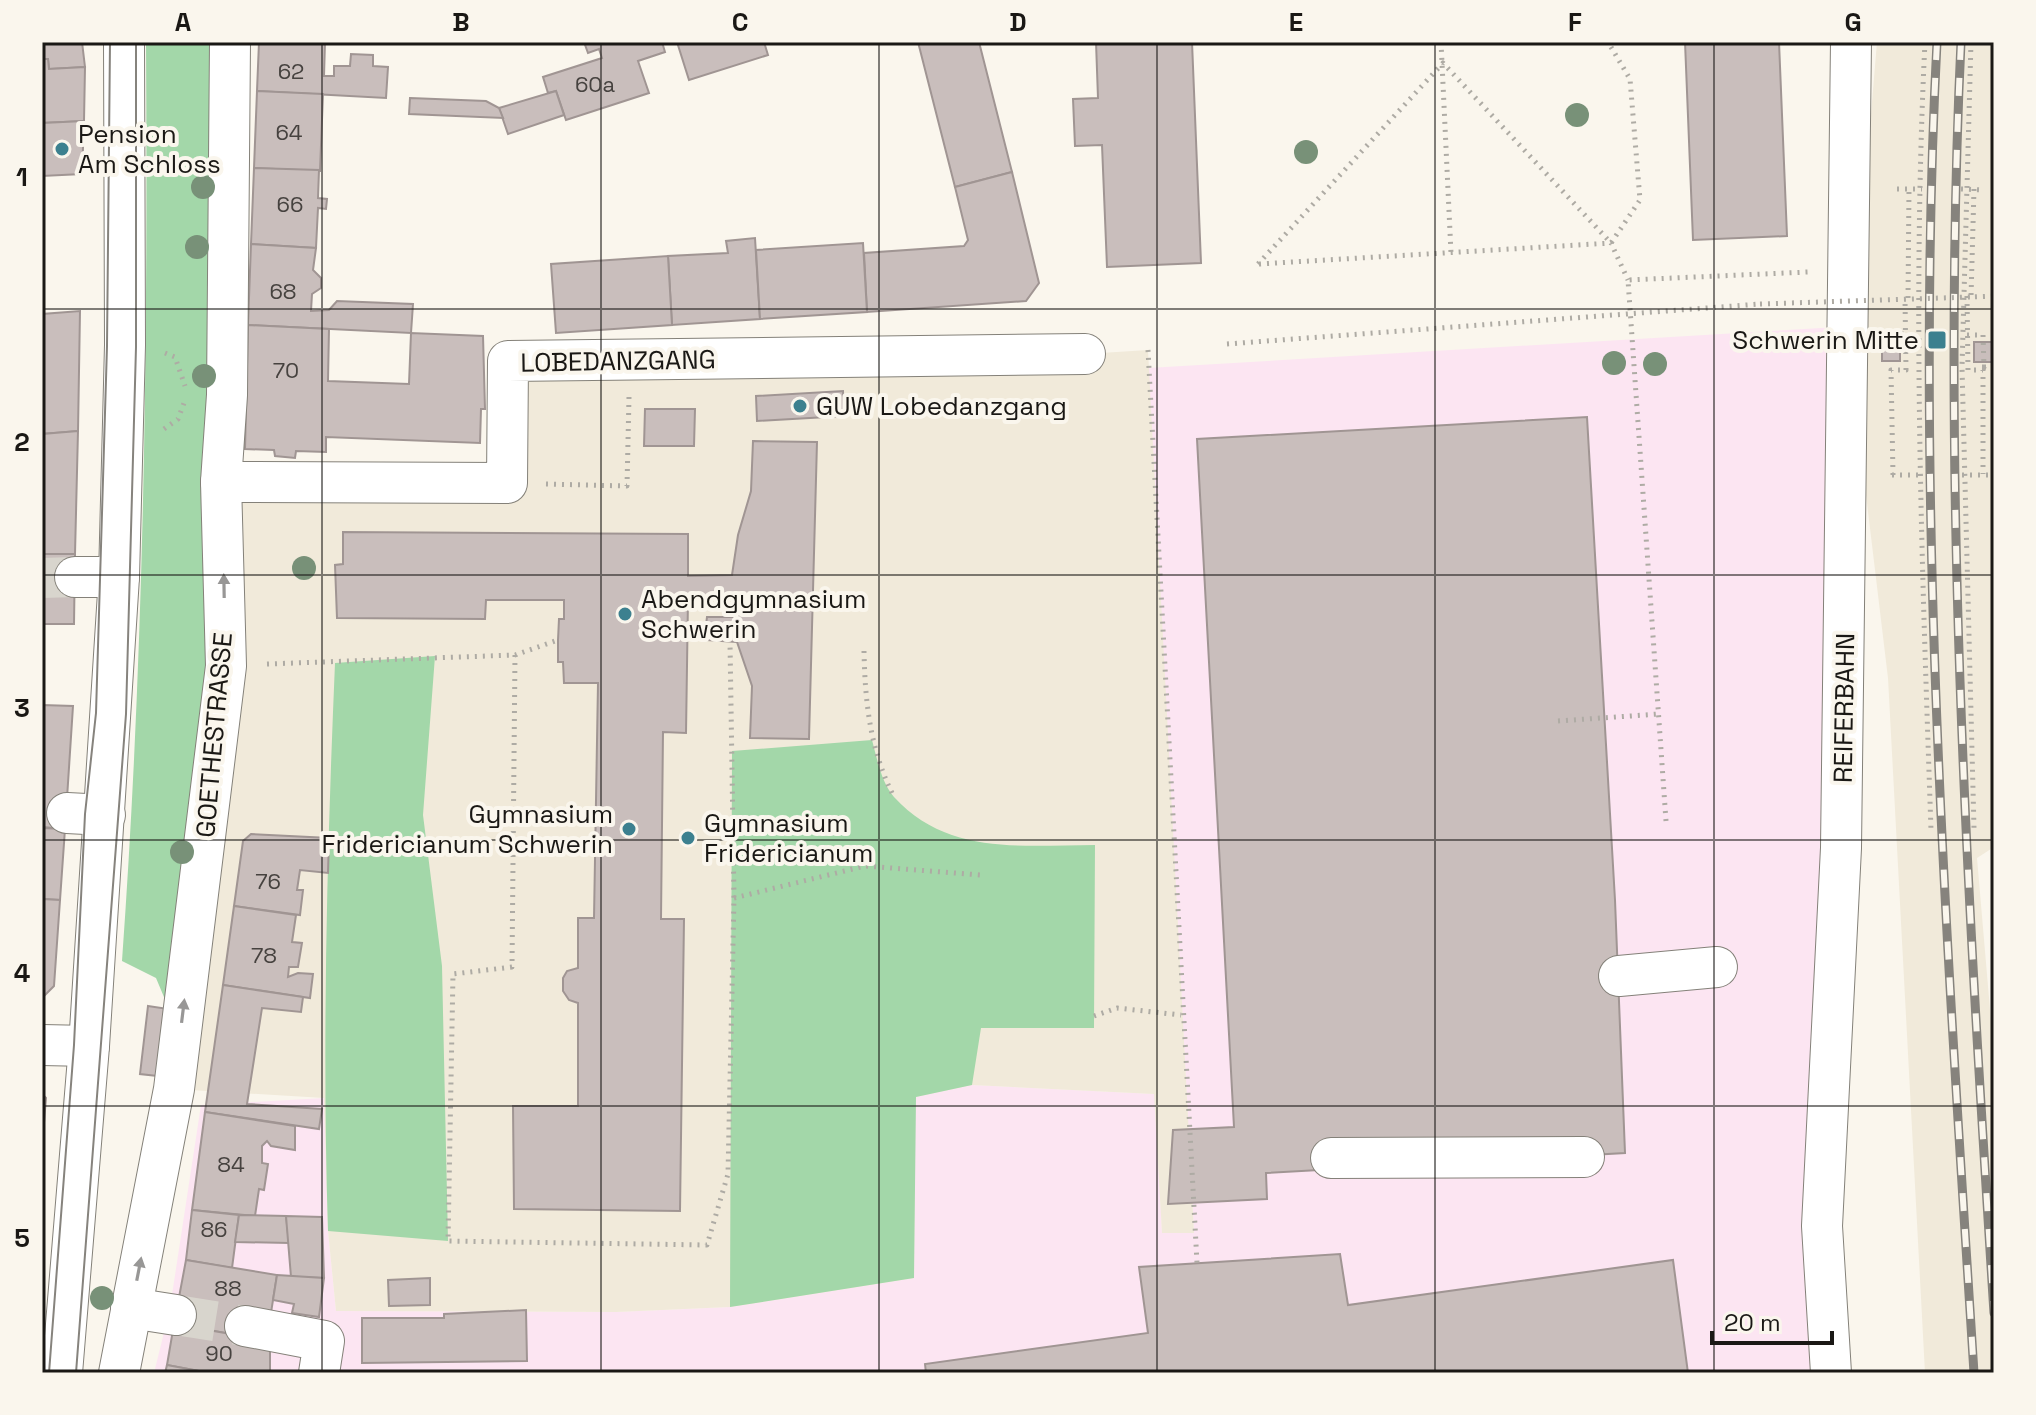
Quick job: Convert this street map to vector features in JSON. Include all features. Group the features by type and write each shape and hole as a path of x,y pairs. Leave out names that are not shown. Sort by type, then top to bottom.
{"street":[{"name":"GOETHESTRASSE","path":"119,1373 174,1089 226,666 221,482 227,379 230,42"},
{"name":"REIFERBAHN","path":"1831,1373 1822,1226 1842,825 1851,42"},
{"path":"56,1353 89,1046 86,814 119,577 127,47"},
{"name":"LOBEDANZGANG","path":"507,483 508,361 1085,354"},
{"path":"221,482 507,483"},
{"path":"75,577 119,577"},
{"path":"1619,976 1717,967"},
{"path":"42,1045 89,1046"},
{"path":"1331,1158 1584,1157"},
{"path":"131,1308 176,1315"},
{"path":"245,1326 324,1341 319,1373"}],"path":[{"path":"1441,42 1451,253"},
{"path":"1608,42 1630,79 1640,200 1611,243"},
{"path":"1925,42 1920,189 1920,367 1931,830"},
{"path":"1971,42 1963,189 1961,367 1974,828"},
{"path":"1443,63 1611,243 1628,280 1666,821"},
{"path":"1443,63 1258,264 1611,243"},
{"path":"1897,189 1920,189"},
{"path":"1909,189 1906,370 1891,370 1893,475 1921,475"},
{"path":"1963,189 1984,190"},
{"path":"1974,189 1967,339 1968,370 1983,370 1983,474"},
{"path":"1628,280 1813,272"},
{"path":"1227,344 1760,304 1994,296"},
{"path":"1891,350 1890,335 1905,338"},
{"path":"1967,339 1983,335 1984,367"},
{"path":"1148,350 1181,1015 1197,1263"},
{"path":"154,431 164,430 178,419 187,394 175,357 162,351"},
{"path":"507,483 627,486 630,360"},
{"path":"1891,361 1891,367 1920,367"},
{"path":"1961,367 1994,367"},
{"path":"1962,475 1994,475"},
{"path":"226,666 515,655 558,640"},
{"path":"515,655 512,967 453,974 448,1241 707,1245 728,1174 734,898 730,642"},
{"path":"864,651 866,712 880,770 893,795"},
{"path":"1558,721 1659,714"},
{"path":"734,898 865,866 981,875"},
{"path":"1094,1016 1117,1008 1181,1015"}],"shaded area":[{"path":"1877,42 1994,42 1994,847 1977,858 1994,1056 1994,1373 1925,1373 1888,678 1863,470 1867,162"},
{"path":"1839,327 1831,1373 154,1373 170,1308 201,1105 324,1098 328,1231 336,1311 616,1312 730,1307 914,1278 915,1097 972,1085 1155,1094 1162,1232 1194,1233 1148,368"},
{"name":"Gymnasium Fridericianum","path":"1148,350 1194,1233 1162,1233 1154,1094 972,1085 915,1097 914,1278 730,1307 616,1312 336,1311 328,1231 324,1098 174,1089 221,482 506,483 508,361 1085,354"}],"green space":[{"path":"146,42 230,42 226,666 169,1009 156,978 122,961 140,617"},
{"path":"435,656 423,815 442,966 448,1241 328,1231 326,1160 326,947 335,663"},
{"path":"872,740 880,770 894,797 915,816 938,829 987,843 1095,845 1094,1028 981,1028 972,1085 916,1097 914,1278 730,1307 732,751"}],"building":[{"path":"42,42 82,42 85,67 49,69 48,59 42,59"},
{"path":"259,42 325,42 324,76 334,76 334,66 350,66 351,54 373,55 373,66 388,67 386,98 257,91"},
{"path":"584,42 662,42 665,52 638,61 649,93 566,120 556,91 548,93 543,77 602,58 599,49 588,53"},
{"path":"677,42 764,42 768,55 689,80"},
{"path":"918,42 979,42 1012,172 955,187"},
{"path":"1096,42 1192,42 1201,263 1107,267 1102,145 1075,146 1073,99 1098,98"},
{"path":"1685,42 1779,42 1787,236 1693,240"},
{"path":"42,59 48,59 49,69 85,67 84,121 42,123"},
{"path":"257,91 323,94 320,171 254,168"},
{"path":"556,91 564,115 508,134 499,108"},
{"path":"410,98 486,101 499,108 503,118 409,114"},
{"name":"Pension Am Schloss","path":"84,121 82,174 42,176 42,123"},
{"path":"254,168 319,170 318,198 327,199 326,209 318,208 316,248 251,244"},
{"path":"1012,172 1039,283 1026,301 867,312 864,253 964,246 968,240 955,187"},
{"path":"755,238 760,319 672,325 668,256 728,253 726,241"},
{"path":"863,243 867,312 760,319 756,250"},
{"path":"251,244 316,248 313,270 321,278 321,288 312,294 311,311 329,310 337,301 413,304 411,333 248,325"},
{"path":"668,256 672,325 556,333 551,264"},
{"path":"80,311 78,431 42,434 42,314"},
{"path":"248,325 329,329 328,381 409,384 411,333 483,336 485,409 481,409 480,443 326,437 326,452 296,451 295,458 275,456 274,450 245,449"},
{"path":"1882,341 1900,341 1900,361 1882,361"},
{"path":"1974,342 1992,342 1992,362 1974,362"},
{"name":"GUW Lobedanzgang","path":"843,391 844,416 757,421 756,396"},
{"path":"645,409 695,409 694,446 644,446"},
{"path":"1587,417 1615,900 1625,1153 1266,1173 1267,1199 1168,1204 1173,1130 1234,1127 1197,439"},
{"path":"78,431 75,554 42,554 42,434"},
{"name":"Gymnasium Fridericianum Schwerin","path":"753,441 817,442 809,739 750,738 752,686 737,642 707,640 705,633 707,617 735,617 733,599 688,599 686,733 663,732 661,919 684,919 680,1211 514,1209 513,1106 578,1106 578,1003 569,1000 563,991 563,978 567,971 578,968 578,918 594,918 598,683 564,683 563,662 558,662 558,640 559,619 564,619 564,600 486,600 485,619 337,618 335,565 343,564 343,532 688,534 688,576 732,575 738,535 751,491"},
{"path":"42,554 75,554 74,624 42,624"},
{"path":"42,705 73,706 65,829 42,827"},
{"path":"42,828 65,829 60,900 42,899"},
{"path":"251,834 329,838 328,873 300,870 297,890 303,890 300,915 234,906 243,841"},
{"path":"42,899 60,900 54,986 42,998"},
{"path":"234,906 296,915 292,942 302,943 298,967 289,967 288,977 298,973 313,974 310,998 223,985"},
{"path":"223,985 303,997 301,1012 262,1008 247,1104 322,1109 319,1129 205,1112"},
{"path":"148,1006 175,1010 166,1077 140,1074"},
{"path":"42,1094 46,1098 42,1147"},
{"path":"205,1112 295,1126 295,1150 271,1146 267,1141 262,1146 262,1163 268,1164 264,1190 259,1189 255,1216 192,1210"},
{"path":"192,1210 239,1215 232,1268 186,1260"},
{"path":"239,1215 286,1216 289,1243 235,1242"},
{"path":"286,1216 322,1217 324,1278 291,1277"},
{"path":"1340,1254 1348,1305 1673,1260 1688,1373 926,1373 925,1364 1148,1333 1139,1267"},
{"path":"186,1260 277,1275 270,1319 243,1336 174,1324"},
{"path":"277,1275 324,1278 319,1317 292,1313 294,1304 273,1300"},
{"path":"430,1278 430,1305 389,1306 388,1280"},
{"path":"526,1310 527,1361 362,1363 362,1318 444,1318 444,1314"},
{"path":"174,1324 270,1341 270,1373 209,1373 167,1365"},
{"path":"167,1365 210,1373 165,1373"}],"tunnel":[{"path":"42,578 75,577"},
{"path":"176,1315 245,1326"}],"tram line":[{"path":"49,1373 74,1045 85,814 96,713 107,346 110,42"},
{"path":"76,1373 126,714 136,347 136,42"}],"railway":[{"path":"1937,42 1931,208 1931,541 1944,874 1974,1373"},
{"path":"1961,42 1954,360 1960,678 1966,837 1994,1313"}],"place":[{"name":"Pension Am Schloss","path":"62,149"},
{"name":"Schwerin Mitte","path":"1937,340"},
{"name":"GUW Lobedanzgang","path":"800,406"},
{"name":"Abendgymnasium Schwerin","path":"625,614"},
{"name":"Gymnasium Fridericianum Schwerin","path":"629,829"},
{"name":"Gymnasium Fridericianum","path":"688,838"}]}
